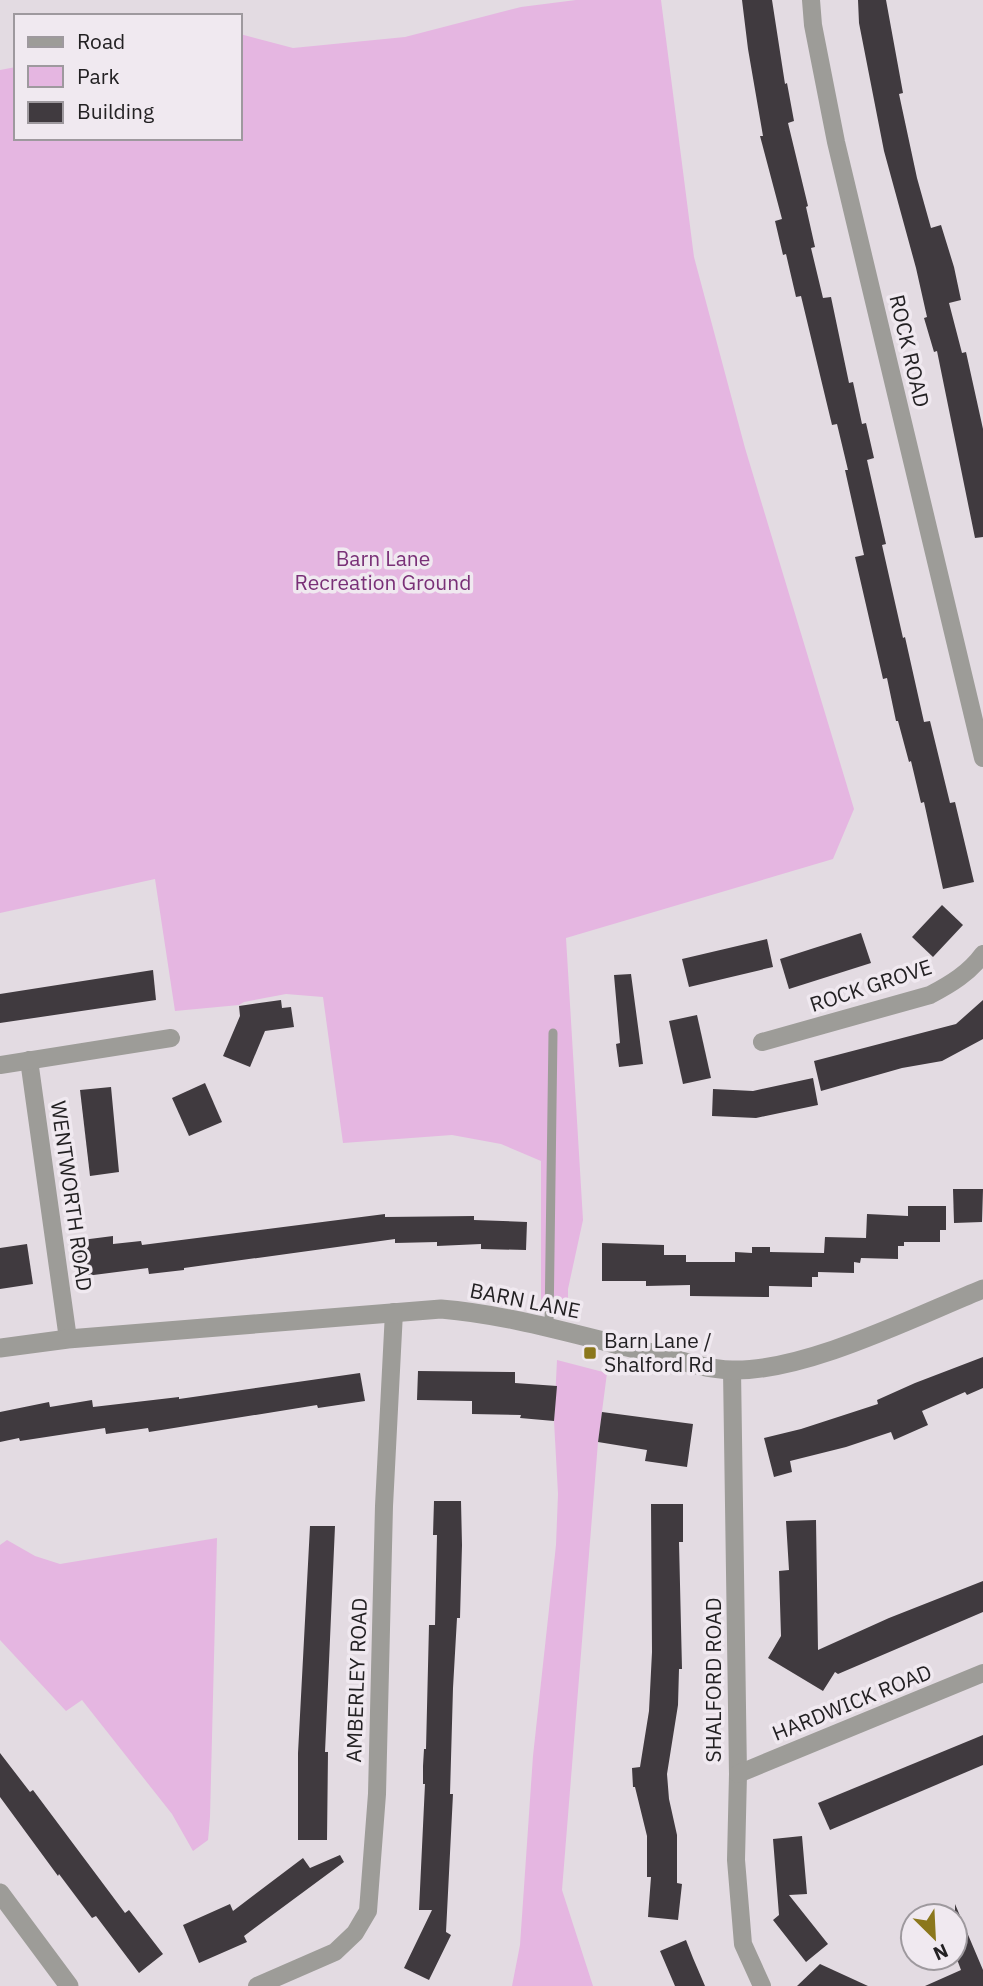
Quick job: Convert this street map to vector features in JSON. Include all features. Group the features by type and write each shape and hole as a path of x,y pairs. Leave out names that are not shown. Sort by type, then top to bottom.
{"street":[{"name":"ROCK ROAD","path":"811,0 813,25 836,142 977,710"},
{"path":"977,710 983,758"},
{"name":"ROCK GROVE","path":"762,1042 930,995 954,982 983,954"},
{"path":"0,1065 171,1038"},
{"name":"WENTWORTH ROAD","path":"29,1060 68,1339"},
{"name":"BARN LANE","path":"0,1348 68,1339 441,1309 484,1312 550,1326 603,1342 732,1370 777,1365 818,1354 983,1289"},
{"name":"AMBERLEY ROAD","path":"257,1986 335,1952 355,1933 368,1911 377,1794 384,1506 394,1312"},
{"name":"SHALFORD ROAD","path":"732,1370 736,1516 736,1860 743,1944 762,1986"},
{"name":"HARDWICK ROAD","path":"738,1774 983,1673"},
{"path":"0,1893 69,1986"}],"lane":[{"path":"550,1326 553,1033"}],"green space":[{"name":"Barn Lane Recreation Ground","path":"576,0 661,0 694,257 745,448 854,809 833,859 566,938 583,1220 568,1289 568,1309 541,1304 541,1161 501,1144 452,1135 343,1143 323,997 286,994 239,1005 175,1011 155,879 0,913 0,70 14,67 14,140 242,140 242,35 293,48 405,37 521,7"},
{"path":"557,1360 607,1373 598,1442 562,1890 593,1986 512,1986 520,1945 533,1756 556,1545 558,1494 554,1421"},
{"path":"217,1538 210,1817 208,1840 193,1851 172,1814 82,1700 66,1711 0,1640 0,1545 7,1540 35,1556 60,1564"}],"building":[{"path":"742,0 772,0 785,84 787,83 794,121 788,123 815,247 811,248 823,298 831,297 849,383 853,382 862,424 866,423 874,458 867,460 886,544 882,545 903,638 905,637 924,722 930,721 950,803 955,802 974,882 943,889 924,802 921,803 911,761 909,762 896,721 887,678 883,679 855,557 864,555 845,470 848,470 837,424 832,425 801,296 796,297 775,221 782,219 760,136 763,136"},
{"path":"858,0 886,0 903,93 899,94 917,178 931,228 941,225 954,267 961,300 949,303 962,353 966,352 983,429 983,537 975,538 937,351 934,352 924,318 927,317 916,268 884,151 859,23"},
{"path":"942,905 963,925 933,957 912,937"},
{"path":"861,933 871,963 789,989 780,959"},
{"path":"767,939 773,967 689,987 682,959"},
{"path":"153,970 156,1000 0,1023 0,994"},
{"path":"631,974 643,1064 619,1067 616,1044 620,1043 614,975"},
{"path":"281,1000 282,1008 291,1007 294,1027 265,1031 250,1067 223,1056 240,1016 239,1006"},
{"path":"983,1000 983,1039 942,1061 902,1068 821,1091 814,1061 956,1024"},
{"path":"697,1015 711,1078 683,1084 669,1021"},
{"path":"813,1078 818,1105 756,1118 712,1116 713,1089 753,1091"},
{"path":"205,1083 222,1122 189,1136 172,1098"},
{"path":"111,1087 119,1172 90,1176 80,1090"},
{"path":"953,1189 983,1189 982,1222 954,1223"},
{"path":"908,1206 946,1206 946,1230 940,1230 940,1242 904,1242 904,1246 898,1246 898,1259 861,1258 860,1263 854,1262 854,1273 818,1272 818,1277 812,1277 812,1287 769,1286 769,1297 690,1296 690,1285 646,1286 646,1281 602,1281 602,1243 664,1245 664,1255 686,1255 686,1262 735,1262 735,1252 752,1253 752,1247 770,1247 770,1252 824,1253 825,1237 866,1238 867,1214 908,1216"},
{"path":"385,1214 385,1217 474,1216 474,1220 527,1222 526,1250 481,1249 481,1244 437,1246 437,1242 395,1243 395,1239 184,1270 149,1274 148,1268 78,1277 74,1241 113,1236 113,1244 141,1241 142,1245"},
{"path":"27,1244 33,1284 0,1289 0,1248"},
{"path":"983,1357 983,1388 967,1395 965,1392 922,1411 928,1425 894,1440 891,1432 790,1461 792,1472 774,1477 764,1438 878,1404 877,1400"},
{"path":"418,1371 515,1372 515,1383 557,1386 554,1421 520,1418 521,1415 472,1414 472,1401 417,1400"},
{"path":"360,1373 365,1401 318,1408 317,1405 149,1432 148,1428 106,1434 105,1428 0,1442 0,1412 49,1402 50,1407 92,1400 93,1407 179,1399"},
{"path":"602,1412 693,1424 687,1467 645,1461 647,1450 598,1442"},
{"path":"434,1501 461,1501 462,1545 460,1618 457,1618 453,1688 450,1794 453,1794 446,1932 451,1935 429,1980 404,1968 432,1910 419,1910 429,1625 435,1625 437,1535 433,1535"},
{"path":"651,1504 683,1504 683,1542 679,1542 682,1669 679,1669 678,1705 667,1774 677,1835 677,1883 682,1884 678,1920 648,1917 651,1877 647,1877 647,1836 633,1787 632,1768 640,1767 649,1711 652,1652"},
{"path":"816,1520 818,1650 889,1618 983,1581 983,1612 838,1674 835,1672 823,1691 768,1658 781,1636 779,1571 789,1570 786,1521"},
{"path":"310,1526 335,1526 325,1752 328,1752 327,1840 298,1840 298,1753"},
{"path":"983,1735 983,1765 830,1830 818,1803"},
{"path":"0,1753 30,1792 33,1790 125,1913 129,1910 163,1954 139,1973 96,1916 92,1918 59,1874 58,1876 0,1797"},
{"path":"802,1836 807,1894 789,1895 828,1944 806,1962 773,1920 779,1915 773,1839"},
{"path":"340,1855 344,1862 244,1936 247,1942 199,1963 183,1925 230,1904 233,1911 303,1858 310,1868"},
{"path":"969,1937 983,1970 983,1986 925,1986 956,1972 969,1972"},
{"path":"686,1940 705,1986 675,1986 660,1951"},
{"path":"820,1964 868,1986 797,1986"}],"place":[{"name":"Barn Lane / Shalford Rd","path":"590,1353"}]}
